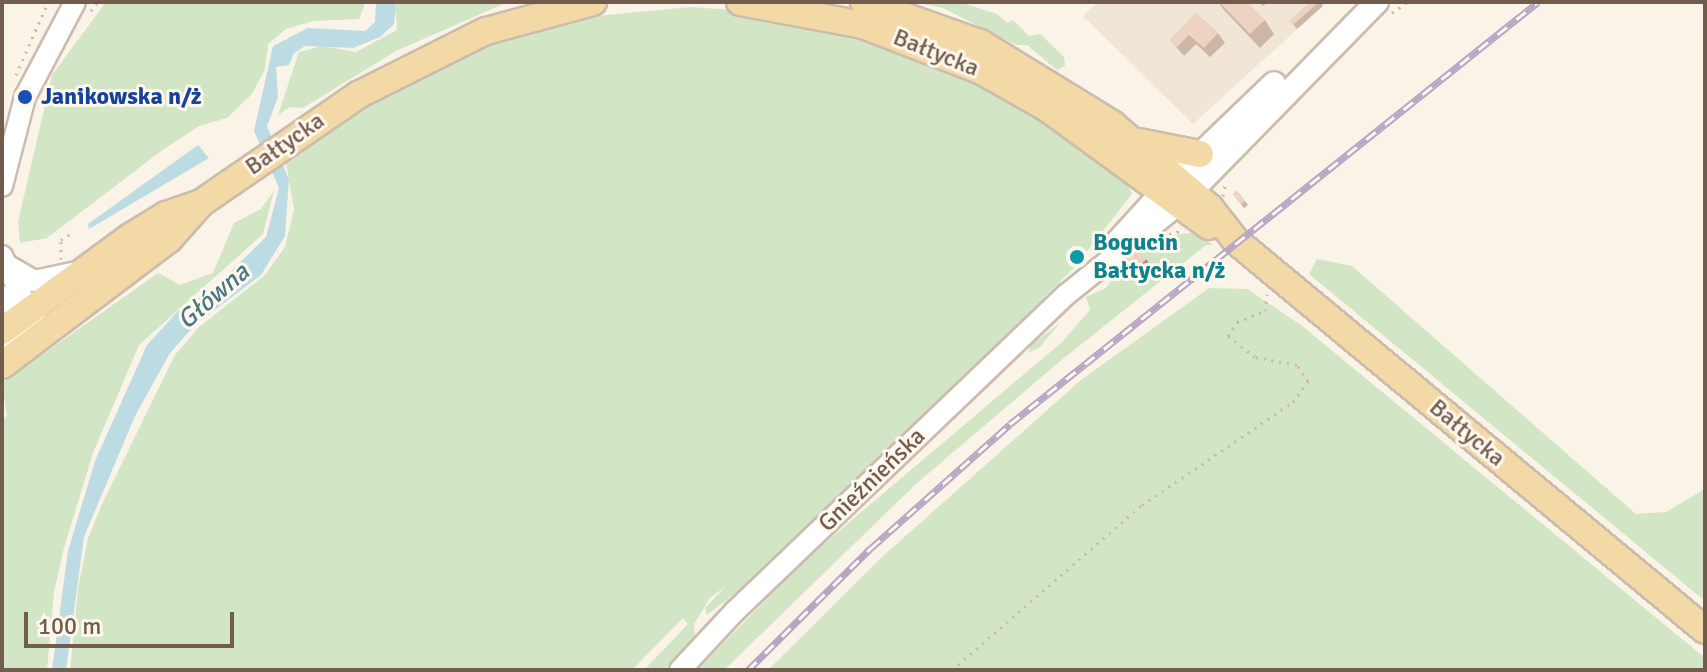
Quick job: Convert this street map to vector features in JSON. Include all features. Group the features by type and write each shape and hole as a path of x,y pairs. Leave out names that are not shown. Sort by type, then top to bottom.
{"main road":[{"name":"Bałtycka","path":"2,364 169,239 201,203 358,95 435,52 515,21 593,2"},
{"name":"Bałtycka","path":"740,2 863,25 982,71 1058,115 1230,236 1705,630"},
{"name":"Bałtycka","path":"864,2 990,47 1065,91 1132,139 1178,199"},
{"name":"Gnieźnieńska","path":"1178,199 1200,154 1358,2"},
{"name":"Gnieźnieńska","path":"1178,199 1377,2"},
{"path":"1132,139 1157,149 1200,154"},
{"name":"Bałtycka","path":"2,331 87,266 156,221 201,203"}],"street":[{"path":"2,186 25,97 75,2"},
{"name":"Gnieźnieńska","path":"680,670 735,611 1067,294 1178,199"},
{"path":"4,260 20,275 39,281 87,266"},
{"path":"2,364 17,341 24,314 23,293 4,260"},
{"path":"2,296 24,314 53,316 75,308"}],"path":[{"path":"12,86 48,2"},
{"path":"1226,179 1226,194"},
{"path":"1165,234 1178,199"},
{"path":"74,232 61,240 58,253 65,262 87,266"},
{"path":"952,670 1142,505 1293,402 1308,381 1297,365 1255,357 1228,336 1237,322 1265,311 1269,281"}],"shaded area":[{"path":"1098,2 1327,2 1193,124 1083,16"}],"green space":[{"path":"106,2 366,2 359,19 313,21 286,29 268,44 265,69 252,94 227,118 199,126 161,151 47,238 20,243 18,222 52,75"},
{"path":"402,2 508,2 396,51 303,108 290,107 278,115 299,52 322,46 356,52 397,30 395,6"},
{"path":"913,2 959,2 997,14 1007,23 1013,20 1029,36 1040,34 1064,57 1065,66 1057,70 1027,45 1016,45 943,8"},
{"path":"691,7 746,11 853,31 1007,92 1125,178 1132,194 1074,268 746,591 742,588 707,615 705,608 726,586 710,598 694,624 695,636 664,670 644,670 688,624 683,618 632,670 70,670 78,589 88,538 102,504 175,355 199,327 264,276 285,247 294,209 286,163 395,88 481,47 585,17"},
{"path":"274,191 263,234 139,345 93,453 64,548 54,592 47,670 2,670 2,420 7,416 2,383 158,273 180,285 213,273 234,223 261,209"},
{"path":"1196,232 1213,245 1206,245 1064,358 917,483 724,670 697,670 807,558 1062,342 1090,310 1086,297 1106,288 1117,271 1160,237"},
{"path":"1317,259 1352,266 1636,514 1666,512 1705,489 1705,601 1309,274"},
{"path":"1209,288 1247,289 1301,325 1705,658 1705,670 768,670 882,557 1081,380"},
{"path":"1060,323 1040,347 1028,353 1031,345"}],"water":[{"name":"Główna","path":"376,2 396,2 394,24 380,37 353,48 305,46 294,53 289,65 276,67 278,97 267,126 289,180 285,236 261,275 195,325 170,353 135,416 84,537 66,670 52,670 68,551 95,461 147,345 178,311 213,289 266,237 279,188 254,131 273,46 308,28 365,31 375,22"},
{"path":"198,145 209,158 89,229 88,224"}],"building":[{"path":"1219,2 1247,2 1265,20 1250,34"},
{"path":"1310,2 1319,2 1294,24 1290,20"},
{"path":"1196,13 1218,33 1204,48 1189,35 1177,47 1170,40"},
{"path":"1237,191 1245,201 1241,204 1233,194"},
{"path":"1132,246 1146,259 1136,270 1122,257"}],"railway":[{"path":"748,670 871,548 1010,424 1538,2"}],"place":[{"name":"Janikowska n/ż","path":"25,97"},
{"name":"Bogucin Bałtycka n/ż","path":"1077,257"}]}
